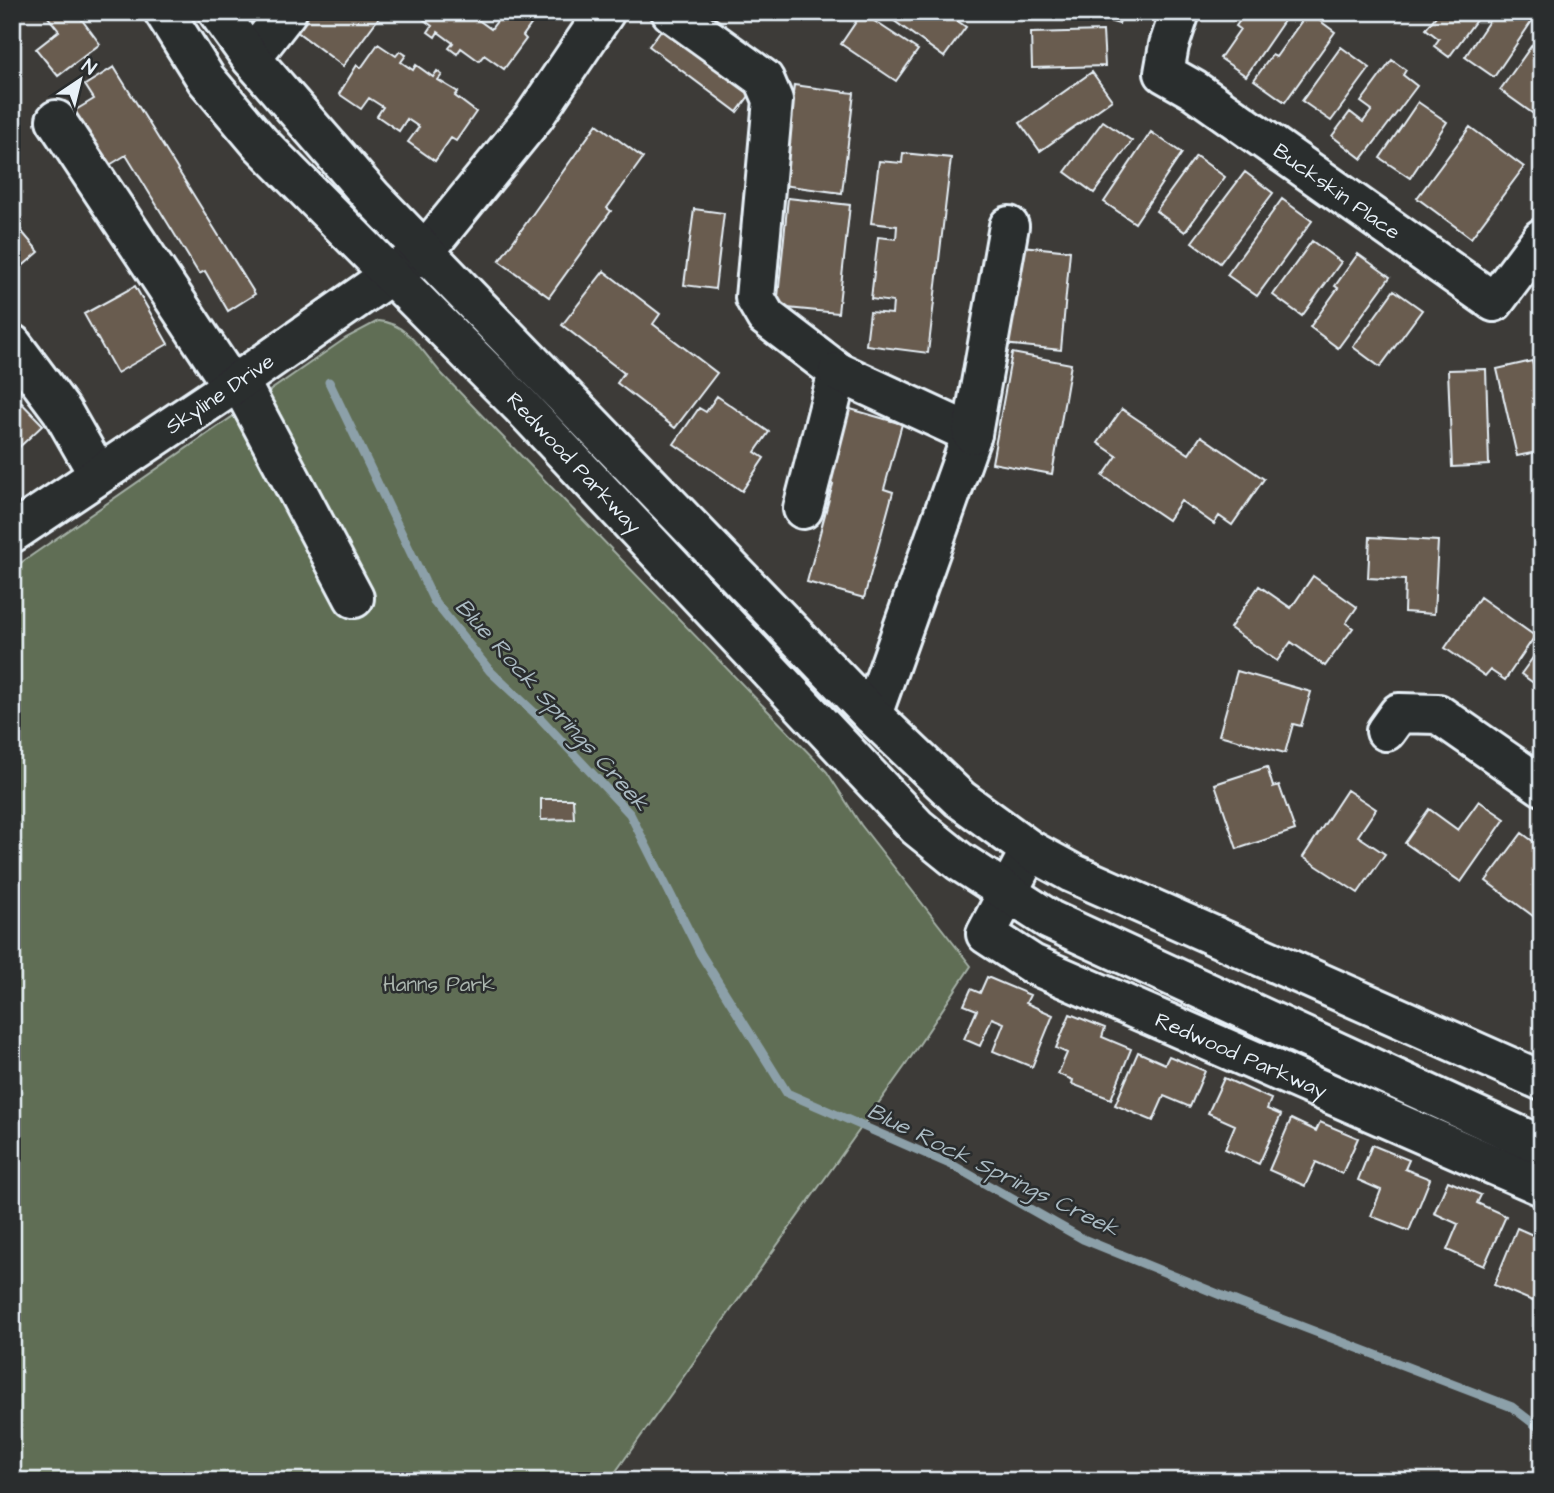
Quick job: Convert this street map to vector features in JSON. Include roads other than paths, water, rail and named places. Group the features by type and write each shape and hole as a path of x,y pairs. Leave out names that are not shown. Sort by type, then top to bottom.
{"main road":[{"name":"Redwood Parkway","path":"164,12 206,79 260,143 520,405 916,827 958,861 1050,920 1542,1146"},
{"name":"Redwood Parkway","path":"218,12 251,58 372,197 872,715 960,799 1030,850 1072,873 1542,1081"},
{"path":"251,58 287,12"},
{"name":"Skyline Drive","path":"12,533 235,384 426,250 534,117 606,12"},
{"path":"671,12 764,79 774,100 755,298 766,317 838,372 972,434"},
{"name":"Buckskin Place","path":"1180,12 1169,45 1164,72 1194,90 1494,302 1542,238"},
{"path":"56,120 235,384 354,598"},
{"path":"872,715 972,434 1009,226"},
{"path":"12,344 62,411 98,474"},
{"path":"803,509 838,372"},
{"path":"1386,730 1399,713 1438,713 1542,786"},
{"name":"Redwood Parkway","path":"1030,850 986,934 1032,964 1542,1186"}],"waterway":[{"name":"Blue Rock Springs Creek","path":"329,382 434,601 490,671 541,719 630,814 700,953 787,1093 954,1166 1083,1239 1240,1303 1512,1407 1542,1430"}],"park label":[{"name":"Hanns Park","path":"439,984"}]}
